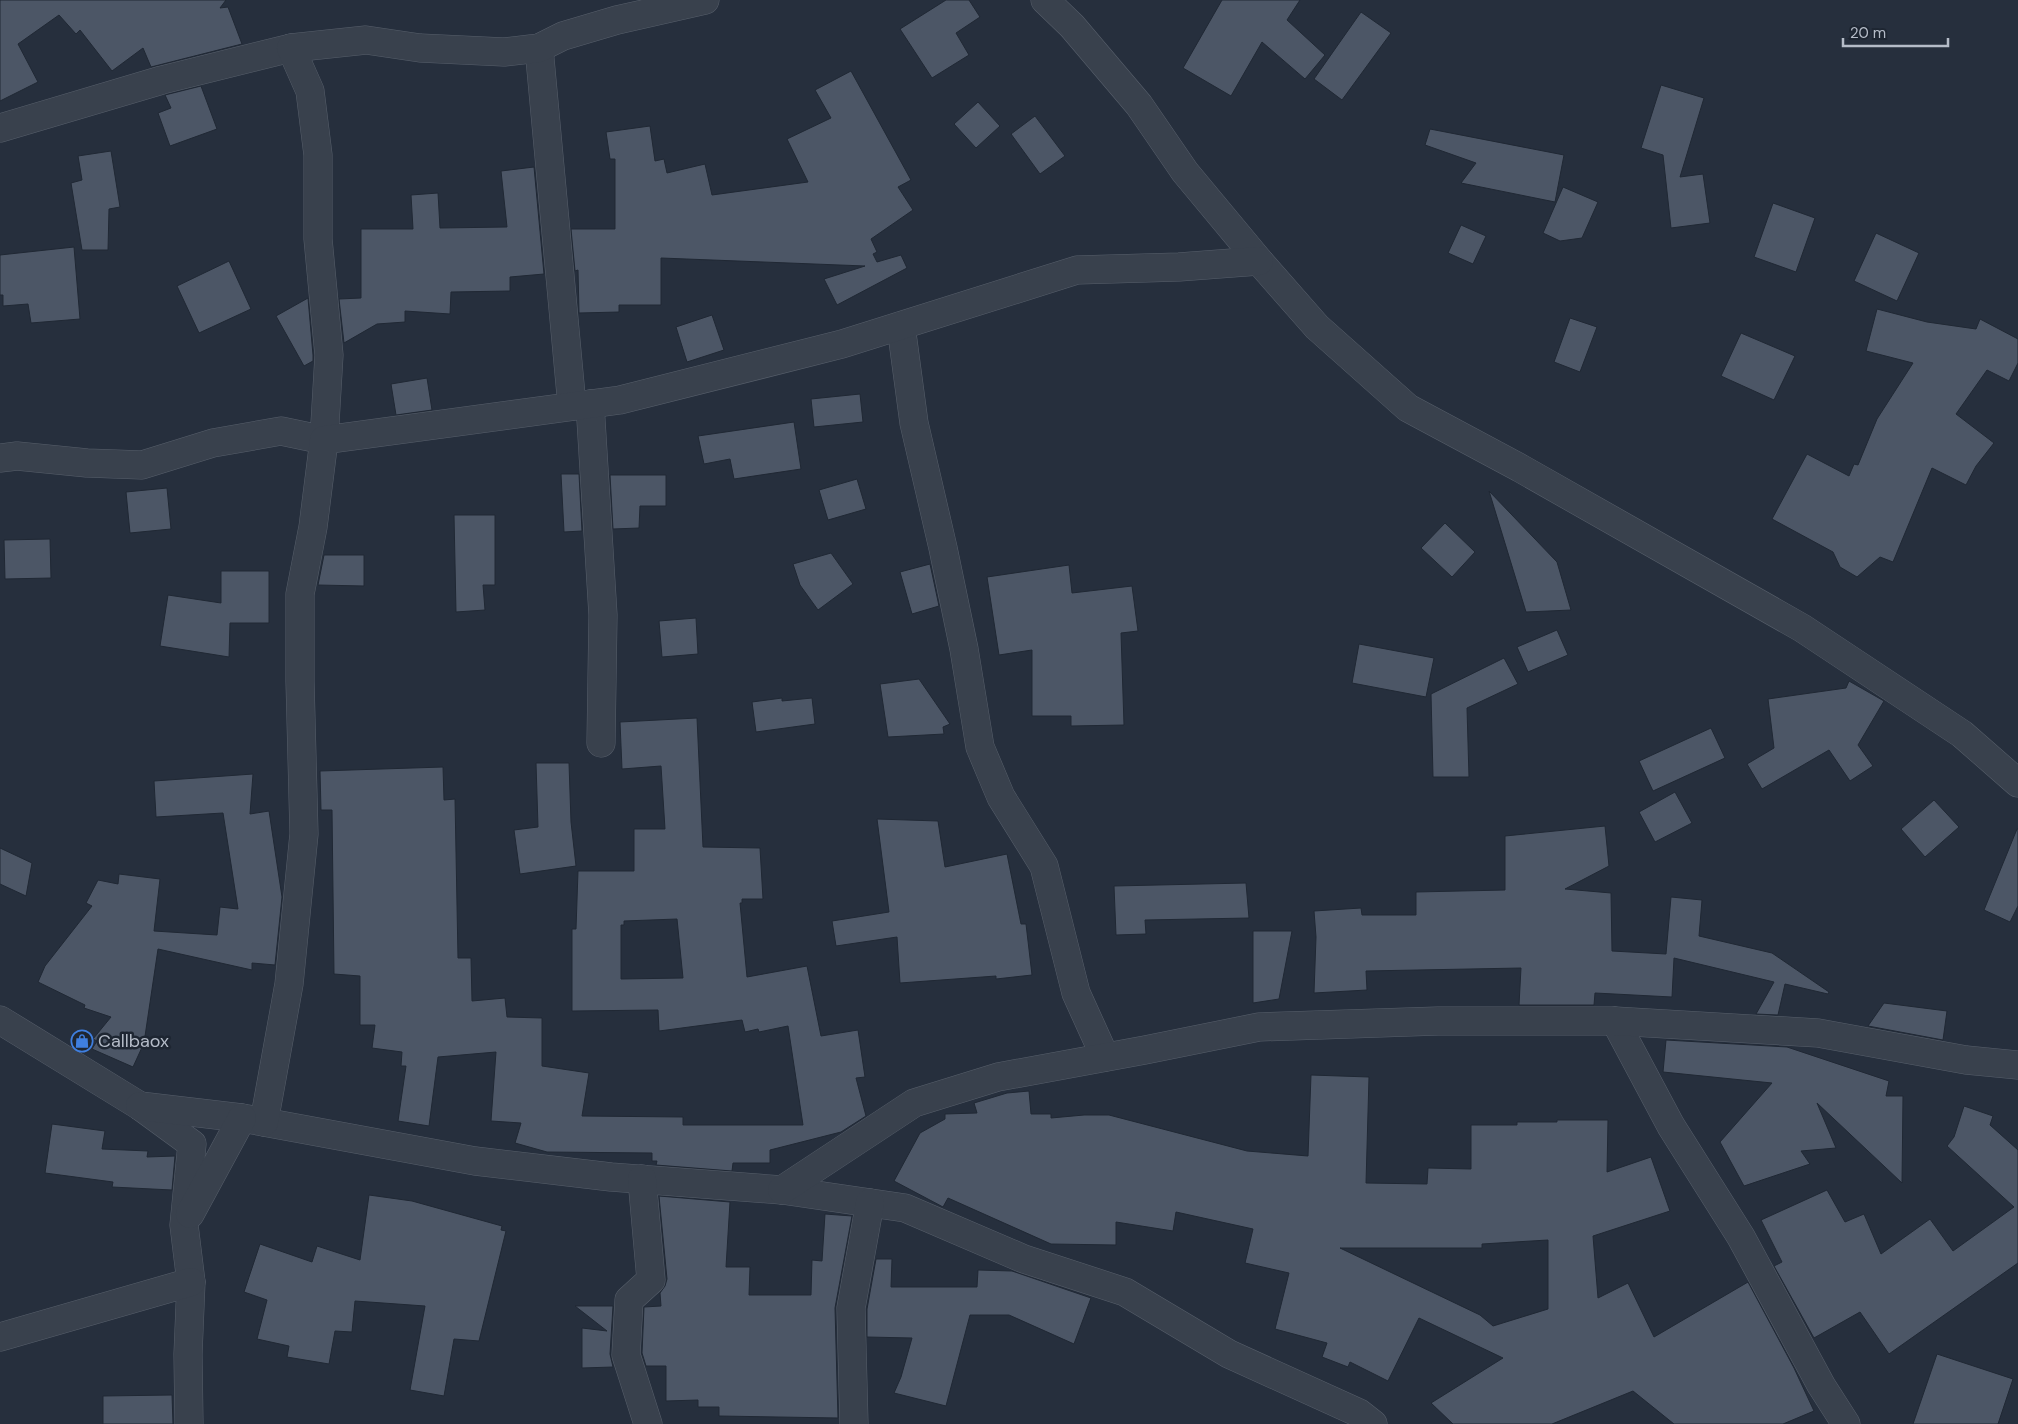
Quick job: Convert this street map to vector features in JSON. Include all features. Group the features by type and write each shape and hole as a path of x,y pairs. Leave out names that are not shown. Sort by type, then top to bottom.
{"street":[{"path":"0,128 162,80 291,48 366,40 420,48 504,52 540,48 563,36 617,20 705,0"},
{"path":"1045,0 1072,26 1139,105 1185,172 1317,327 1408,408 1520,468 1802,628 1962,734 2016,776"},
{"path":"184,1225 253,1120 289,984 304,834 300,594 313,527 324,440 329,355 318,239 318,154 310,91 291,48"},
{"path":"540,48 582,405 603,615 602,743"},
{"path":"0,458 17,456 87,463 142,465 213,443 281,431 324,440 620,400 842,344 1077,270 1179,267 1259,261"},
{"path":"900,326 914,423 947,567 980,747 1001,797 1044,866 1076,993 1105,1057"},
{"path":"0,1020 140,1106 192,1144 184,1225 191,1282 188,1354 189,1424"},
{"path":"782,1190 914,1103 998,1076 1259,1027 1438,1021 1615,1021 1818,1033 1966,1060 2018,1065"},
{"path":"1615,1021 1671,1126 1741,1237 1821,1385 1846,1424"},
{"path":"140,1106 253,1120 475,1160 611,1178 782,1190 904,1208 1024,1259 1125,1292 1229,1354 1359,1413 1373,1424"},
{"path":"642,1179 651,1280 629,1300 626,1355 648,1424"},
{"path":"854,1424 851,1308 870,1202"},
{"path":"0,1336 191,1282"}],"building":[{"path":"0,0 226,0 220,8 228,7 242,44 151,67 143,48 112,71 80,30 76,34 59,15 18,44 38,82 0,101"},
{"path":"946,0 969,0 980,17 956,33 969,55 932,78 900,29"},
{"path":"1222,0 1300,0 1287,20 1325,55 1305,79 1262,42 1231,96 1183,68"},
{"path":"1361,12 1391,33 1342,100 1314,79"},
{"path":"851,71 911,180 898,187 913,210 871,239 877,252 873,254 877,262 901,255 907,268 837,305 824,279 865,266 661,258 661,305 619,305 619,312 579,313 578,270 575,271 571,229 615,229 615,159 610,159 606,132 650,126 655,161 664,159 667,173 705,164 712,195 808,182 787,139 831,118 815,90"},
{"path":"1661,85 1704,98 1680,177 1703,174 1710,223 1671,228 1663,155 1641,148"},
{"path":"201,86 217,129 170,146 158,113 171,108 165,95"},
{"path":"978,102 1000,126 976,148 954,124"},
{"path":"1035,116 1065,156 1040,174 1011,134"},
{"path":"1430,129 1564,155 1555,202 1461,183 1476,163 1425,145"},
{"path":"111,151 120,207 109,209 108,250 82,250 71,183 82,180 78,156"},
{"path":"534,167 544,274 510,277 510,291 451,292 450,314 405,311 405,322 377,324 344,343 339,299 361,298 361,229 413,229 411,195 438,193 440,228 507,227 501,171"},
{"path":"1563,187 1598,202 1582,238 1560,241 1543,233"},
{"path":"1773,203 1815,218 1796,272 1754,257"},
{"path":"1461,225 1486,236 1473,264 1448,253"},
{"path":"1876,233 1919,253 1897,301 1854,281"},
{"path":"74,247 80,319 31,323 28,304 3,306 3,295 0,295 0,255"},
{"path":"229,261 251,309 199,333 177,286"},
{"path":"308,298 313,361 304,366 276,316"},
{"path":"1877,309 1927,322 1976,329 1980,319 2018,339 2018,363 2009,381 1987,370 1956,414 1994,443 1976,466 1966,485 1932,468 1893,562 1880,557 1857,577 1840,567 1833,552 1772,519 1807,454 1849,476 1854,464 1858,465 1877,419 1913,363 1866,351"},
{"path":"712,315 724,350 687,362 676,327"},
{"path":"1570,318 1597,327 1580,372 1554,362"},
{"path":"1741,333 1795,356 1774,400 1721,376"},
{"path":"427,378 432,410 396,415 391,384"},
{"path":"860,394 863,422 814,427 811,399"},
{"path":"794,422 801,469 734,479 730,459 704,464 698,436"},
{"path":"561,474 579,474 582,531 564,532"},
{"path":"610,475 666,475 666,506 640,506 639,528 613,529"},
{"path":"857,479 866,509 828,520 819,490"},
{"path":"167,488 171,529 130,533 126,492"},
{"path":"1489,491 1557,562 1571,610 1526,612"},
{"path":"454,515 495,515 495,585 483,585 485,610 456,612"},
{"path":"1445,523 1475,552 1452,577 1421,548"},
{"path":"50,539 51,578 5,579 4,540"},
{"path":"831,553 853,584 818,610 800,585 793,564"},
{"path":"324,555 364,555 364,586 318,585"},
{"path":"930,564 939,606 912,614 900,572"},
{"path":"1069,565 1072,593 1132,586 1138,631 1121,633 1124,725 1071,726 1071,716 1032,716 1032,650 999,655 987,577"},
{"path":"221,571 269,571 269,623 230,623 229,657 160,646 168,595 221,603"},
{"path":"696,618 698,654 662,657 659,621"},
{"path":"1557,630 1568,655 1528,672 1517,647"},
{"path":"1359,644 1434,658 1426,697 1352,683"},
{"path":"1504,658 1518,684 1467,708 1469,777 1433,777 1431,694"},
{"path":"919,679 950,724 943,727 944,734 888,737 880,684"},
{"path":"1849,681 1884,701 1858,745 1873,766 1850,781 1829,750 1762,789 1747,764 1774,748 1768,699 1846,688"},
{"path":"782,698 782,701 812,698 815,724 756,732 752,702"},
{"path":"697,718 703,847 760,848 763,899 742,899 742,903 740,903 747,977 807,966 821,1036 858,1030 865,1077 856,1078 866,1116 841,1132 770,1150 770,1163 733,1163 732,1171 656,1165 657,1161 652,1161 652,1153 547,1152 515,1143 521,1123 491,1121 496,1052 438,1057 429,1126 398,1121 406,1066 401,1066 402,1052 372,1048 375,1025 360,1025 360,976 334,974 332,810 321,810 320,771 443,767 444,800 455,799 458,958 471,958 472,1001 505,998 507,1017 542,1018 542,1066 589,1073 582,1116 683,1117 683,1125 803,1125 788,1026 759,1032 758,1029 745,1032 742,1020 659,1031 658,1010 572,1011 572,929 576,929 578,871 634,871 634,829 665,829 661,766 622,769 620,722","holes":["677,919 683,978 621,979 621,925 624,925 624,921"]},
{"path":"1711,728 1725,758 1653,791 1639,761"},
{"path":"536,763 569,763 571,822 576,866 520,874 514,830 538,827"},
{"path":"253,774 250,814 269,811 282,897 275,965 252,963 252,970 158,949 144,1043 133,1067 92,1049 97,1041 93,1039 111,1017 84,1008 85,1005 38,982 45,966 92,906 86,903 98,880 118,884 119,874 160,879 154,931 217,935 220,907 238,909 223,813 156,817 154,781"},
{"path":"1675,792 1692,823 1655,842 1639,812"},
{"path":"1934,800 1959,827 1925,857 1901,829"},
{"path":"877,819 938,821 945,867 1007,854 1021,924 1026,924 1032,975 996,979 996,976 900,983 897,937 836,946 832,921 889,912"},
{"path":"1605,826 1609,866 1565,889 1611,893 1612,951 1666,954 1671,897 1702,900 1699,936 1772,953 1829,992 1828,994 1785,984 1778,1015 1756,1014 1774,982 1674,958 1672,997 1595,993 1594,1005 1519,1005 1521,968 1366,971 1367,990 1314,993 1316,937 1314,911 1361,908 1362,915 1416,915 1416,892 1505,890 1505,836"},
{"path":"2017,829 2018,906 2010,922 1984,910"},
{"path":"0,848 32,863 26,896 0,884"},
{"path":"1246,883 1249,918 1145,920 1146,934 1116,935 1114,886"},
{"path":"1253,931 1292,931 1279,999 1253,1003"},
{"path":"1884,1003 1947,1011 1943,1040 1868,1026"},
{"path":"1666,1040 1787,1047 1889,1081 1886,1096 1903,1096 1902,1183 1817,1103 1836,1148 1801,1151 1810,1164 1744,1186 1720,1142 1772,1083 1663,1072"},
{"path":"1311,1075 1369,1077 1366,1183 1427,1184 1428,1168 1471,1169 1471,1125 1517,1125 1517,1122 1557,1122 1557,1120 1608,1120 1607,1172 1651,1157 1670,1211 1593,1236 1598,1298 1628,1283 1654,1337 1748,1282 1794,1368 1814,1411 1783,1424 1674,1424 1633,1391 1552,1424 1453,1424 1431,1403 1503,1358 1419,1318 1388,1381 1350,1362 1348,1367 1322,1357 1327,1343 1275,1329 1289,1273 1245,1263 1253,1229 1176,1212 1173,1231 1116,1222 1116,1245 1051,1244 948,1198 943,1207 894,1181 920,1133 945,1119 945,1114 977,1113 974,1103 1007,1093 1029,1091 1031,1114 1051,1114 1051,1118 1109,1115 1247,1151 1308,1156","holes":["1548,1240 1548,1309 1493,1326 1480,1315 1340,1248 1482,1248 1482,1244"]},
{"path":"1964,1106 1993,1116 1990,1125 2018,1150 2018,1263 1889,1354 1860,1312 1814,1338 1774,1266 1782,1262 1761,1220 1827,1190 1845,1222 1864,1214 1881,1254 1930,1219 1953,1251 2014,1207 1947,1146 1954,1137"},
{"path":"52,1124 105,1131 102,1149 148,1151 147,1157 175,1156 172,1190 112,1187 113,1182 45,1173"},
{"path":"369,1195 412,1201 502,1226 501,1230 506,1231 479,1341 454,1339 444,1396 410,1390 425,1306 355,1301 352,1332 335,1331 329,1364 287,1357 289,1346 257,1339 267,1300 244,1292 260,1244 312,1262 317,1246 360,1260"},
{"path":"659,1196 730,1202 726,1267 750,1267 749,1295 811,1295 812,1260 822,1261 825,1214 852,1216 835,1308 838,1418 719,1416 719,1407 698,1407 698,1400 666,1401 666,1366 646,1366 642,1353 644,1307 661,1306 660,1293 667,1279"},
{"path":"876,1259 892,1259 891,1287 977,1287 978,1270 1012,1271 1091,1298 1074,1344 1009,1315 970,1315 946,1406 894,1393 901,1377 912,1338 867,1337 867,1309"},
{"path":"575,1306 613,1306 610,1354 613,1367 582,1368 582,1328 607,1331"},
{"path":"1937,1354 2013,1379 1998,1424 1913,1424"},
{"path":"172,1395 173,1424 103,1424 103,1396"}],"place":[{"name":"Callbaox","path":"82,1041"}]}
